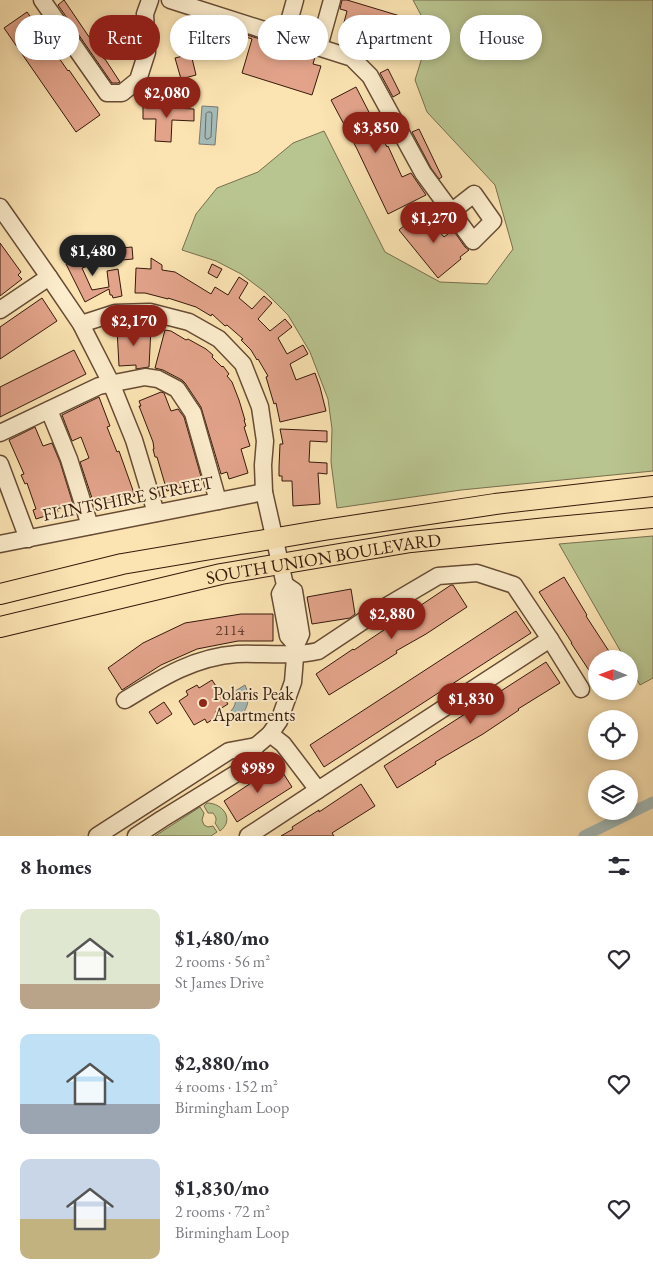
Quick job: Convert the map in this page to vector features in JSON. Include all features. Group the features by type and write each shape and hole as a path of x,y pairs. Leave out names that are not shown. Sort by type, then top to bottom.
{"main road":[{"name":"SOUTH UNION BOULEVARD","path":"0,594 122,564 275,538 495,504 653,486"},
{"name":"SOUTH UNION BOULEVARD","path":"0,627 221,574 411,542 653,518"}],"street":[{"path":"42,0 107,93 122,94 138,80 141,71 146,52 145,14 150,0"},
{"path":"170,0 258,28"},
{"path":"291,15 296,0"},
{"path":"328,15 332,0"},
{"path":"328,50 352,58 370,76 422,173 451,212"},
{"path":"0,207 81,324 111,384 134,440 156,513"},
{"path":"0,310 49,277"},
{"path":"81,324 115,313 150,312 189,322 218,340 243,364 260,407 266,441 264,492 285,584 294,591 301,634 296,649 293,682 279,721 270,734 256,746 245,768 136,836"},
{"path":"0,433 99,386 145,377 158,379 178,389 193,413 218,501"},
{"path":"49,410 69,459 90,526"},
{"path":"0,464 28,539"},
{"name":"FLINTSHIRE STREET","path":"0,544 264,492"},
{"path":"125,700 186,666 214,658 296,649 318,651 375,613 438,576 477,574 514,584 581,689"},
{"path":"248,836 550,639"},
{"path":"270,734 284,744 318,790"},
{"path":"97,836 229,751 256,746"}],"green space":[{"path":"413,0 653,0 653,471 461,490 337,508 331,462 332,429 328,399 310,352 288,315 265,292 241,274 216,261 182,250 196,214 217,188 258,172 293,143 324,131 385,252 440,282 487,284 513,249 495,185 427,112 415,80 421,60 450,60 450,15 421,15"},
{"path":"653,536 653,678 640,685 638,682 638,650 620,650 559,544"},
{"path":"207,803 218,806 227,817 227,822 220,831 215,823 215,816 213,813 208,813 204,806"},
{"path":"200,807 204,813 202,820 204,825 208,827 213,826 217,832 211,836 155,836"}],"water":[{"path":"202,106 218,107 215,145 199,144"},
{"path":"245,685 248,704 238,719 231,711 235,702 232,693"}],"building":[{"path":"64,0 74,15 65,15 58,5"},
{"path":"342,0 347,0 397,15 346,15 347,11 340,9"},
{"path":"15,20 15,44 4,28"},
{"path":"79,22 89,37 89,50 79,35"},
{"path":"248,35 258,38 258,60 314,60 313,64 321,66 312,95 242,73 246,60 248,60 252,39 248,38"},
{"path":"26,60 60,60 69,70 100,115 76,132"},
{"path":"96,60 106,60 120,82 112,83"},
{"path":"176,60 192,60 196,75 181,79"},
{"path":"388,69 400,93 393,97 380,73"},
{"path":"176,81 170,99 162,88 165,82"},
{"path":"356,87 388,146 402,177 411,173 426,195 388,214 331,100"},
{"path":"157,103 174,104 174,108 194,109 194,121 172,120 171,142 155,141 156,119 143,119 143,107 157,107"},
{"path":"419,129 442,177 439,179 412,132"},
{"path":"422,211 444,237 453,230 469,250 438,278 399,230"},
{"path":"0,243 21,272 18,275 22,279 0,296"},
{"path":"132,247 133,259 122,260 121,248"},
{"path":"100,252 103,262 82,268 92,290 109,287 107,271 118,269 122,296 113,298 110,295 109,289 85,302 66,264 78,258"},
{"path":"151,258 162,265 162,270 175,272 211,294 215,287 228,295 239,277 248,283 239,298 252,309 264,296 272,303 258,319 270,331 285,319 292,327 278,338 287,354 303,345 308,354 290,364 296,380 315,373 326,411 280,422 276,403 274,404 266,377 268,376 258,359 241,340 243,339 212,314 211,316 196,307 168,298 135,293 136,268 151,269"},
{"path":"212,264 222,269 217,278 208,273"},
{"path":"42,298 57,321 0,359 0,327"},
{"path":"144,326 144,328 151,328 149,367 136,369 136,365 119,366 117,329"},
{"path":"165,330 171,331 206,349 229,374 227,376 232,382 245,420 246,426 244,427 250,446 241,449 248,473 229,479 227,472 221,474 201,407 182,380 155,368"},
{"path":"74,350 86,374 0,417 0,387"},
{"path":"161,392 164,393 171,411 178,409 184,417 202,480 167,491 157,457 155,457 153,442 139,406 141,406 139,401"},
{"path":"99,397 110,426 107,427 117,452 119,451 135,496 125,499 124,496 94,504 80,462 89,458 81,437 72,441 62,415"},
{"path":"35,427 43,446 52,443 73,504 57,509 58,512 36,519 33,510 36,509 27,483 25,484 21,475 24,474 9,440"},
{"path":"280,429 327,431 327,442 310,441 309,462 327,463 327,474 318,473 320,504 293,506 292,481 282,481 282,476 279,476 280,444 283,444"},
{"path":"564,577 608,650 588,650 588,669 571,643 539,592"},
{"path":"453,585 467,607 329,695 316,674"},
{"path":"351,589 355,614 350,618 312,624 307,597"},
{"path":"516,611 531,633 324,767 310,745"},
{"path":"241,614 273,614 273,641 238,641 197,649 161,665 122,690 108,668 143,643 185,623"},
{"path":"546,662 560,683 397,788 384,766"},
{"name":"Polaris Peak Apartments","path":"212,680 228,704 215,712 218,716 207,723 205,719 194,725 179,701 188,695 186,691 197,685 199,688"},
{"path":"164,702 172,714 157,724 149,712"},
{"path":"278,765 292,787 237,822 224,801"},
{"path":"361,784 375,806 332,833 334,836 281,836 293,829 292,827 319,810 319,812"}],"waterway":[{"path":"584,836 653,802"}],"place":[{"name":"Polaris Peak Apartments","path":"203,703"}]}
